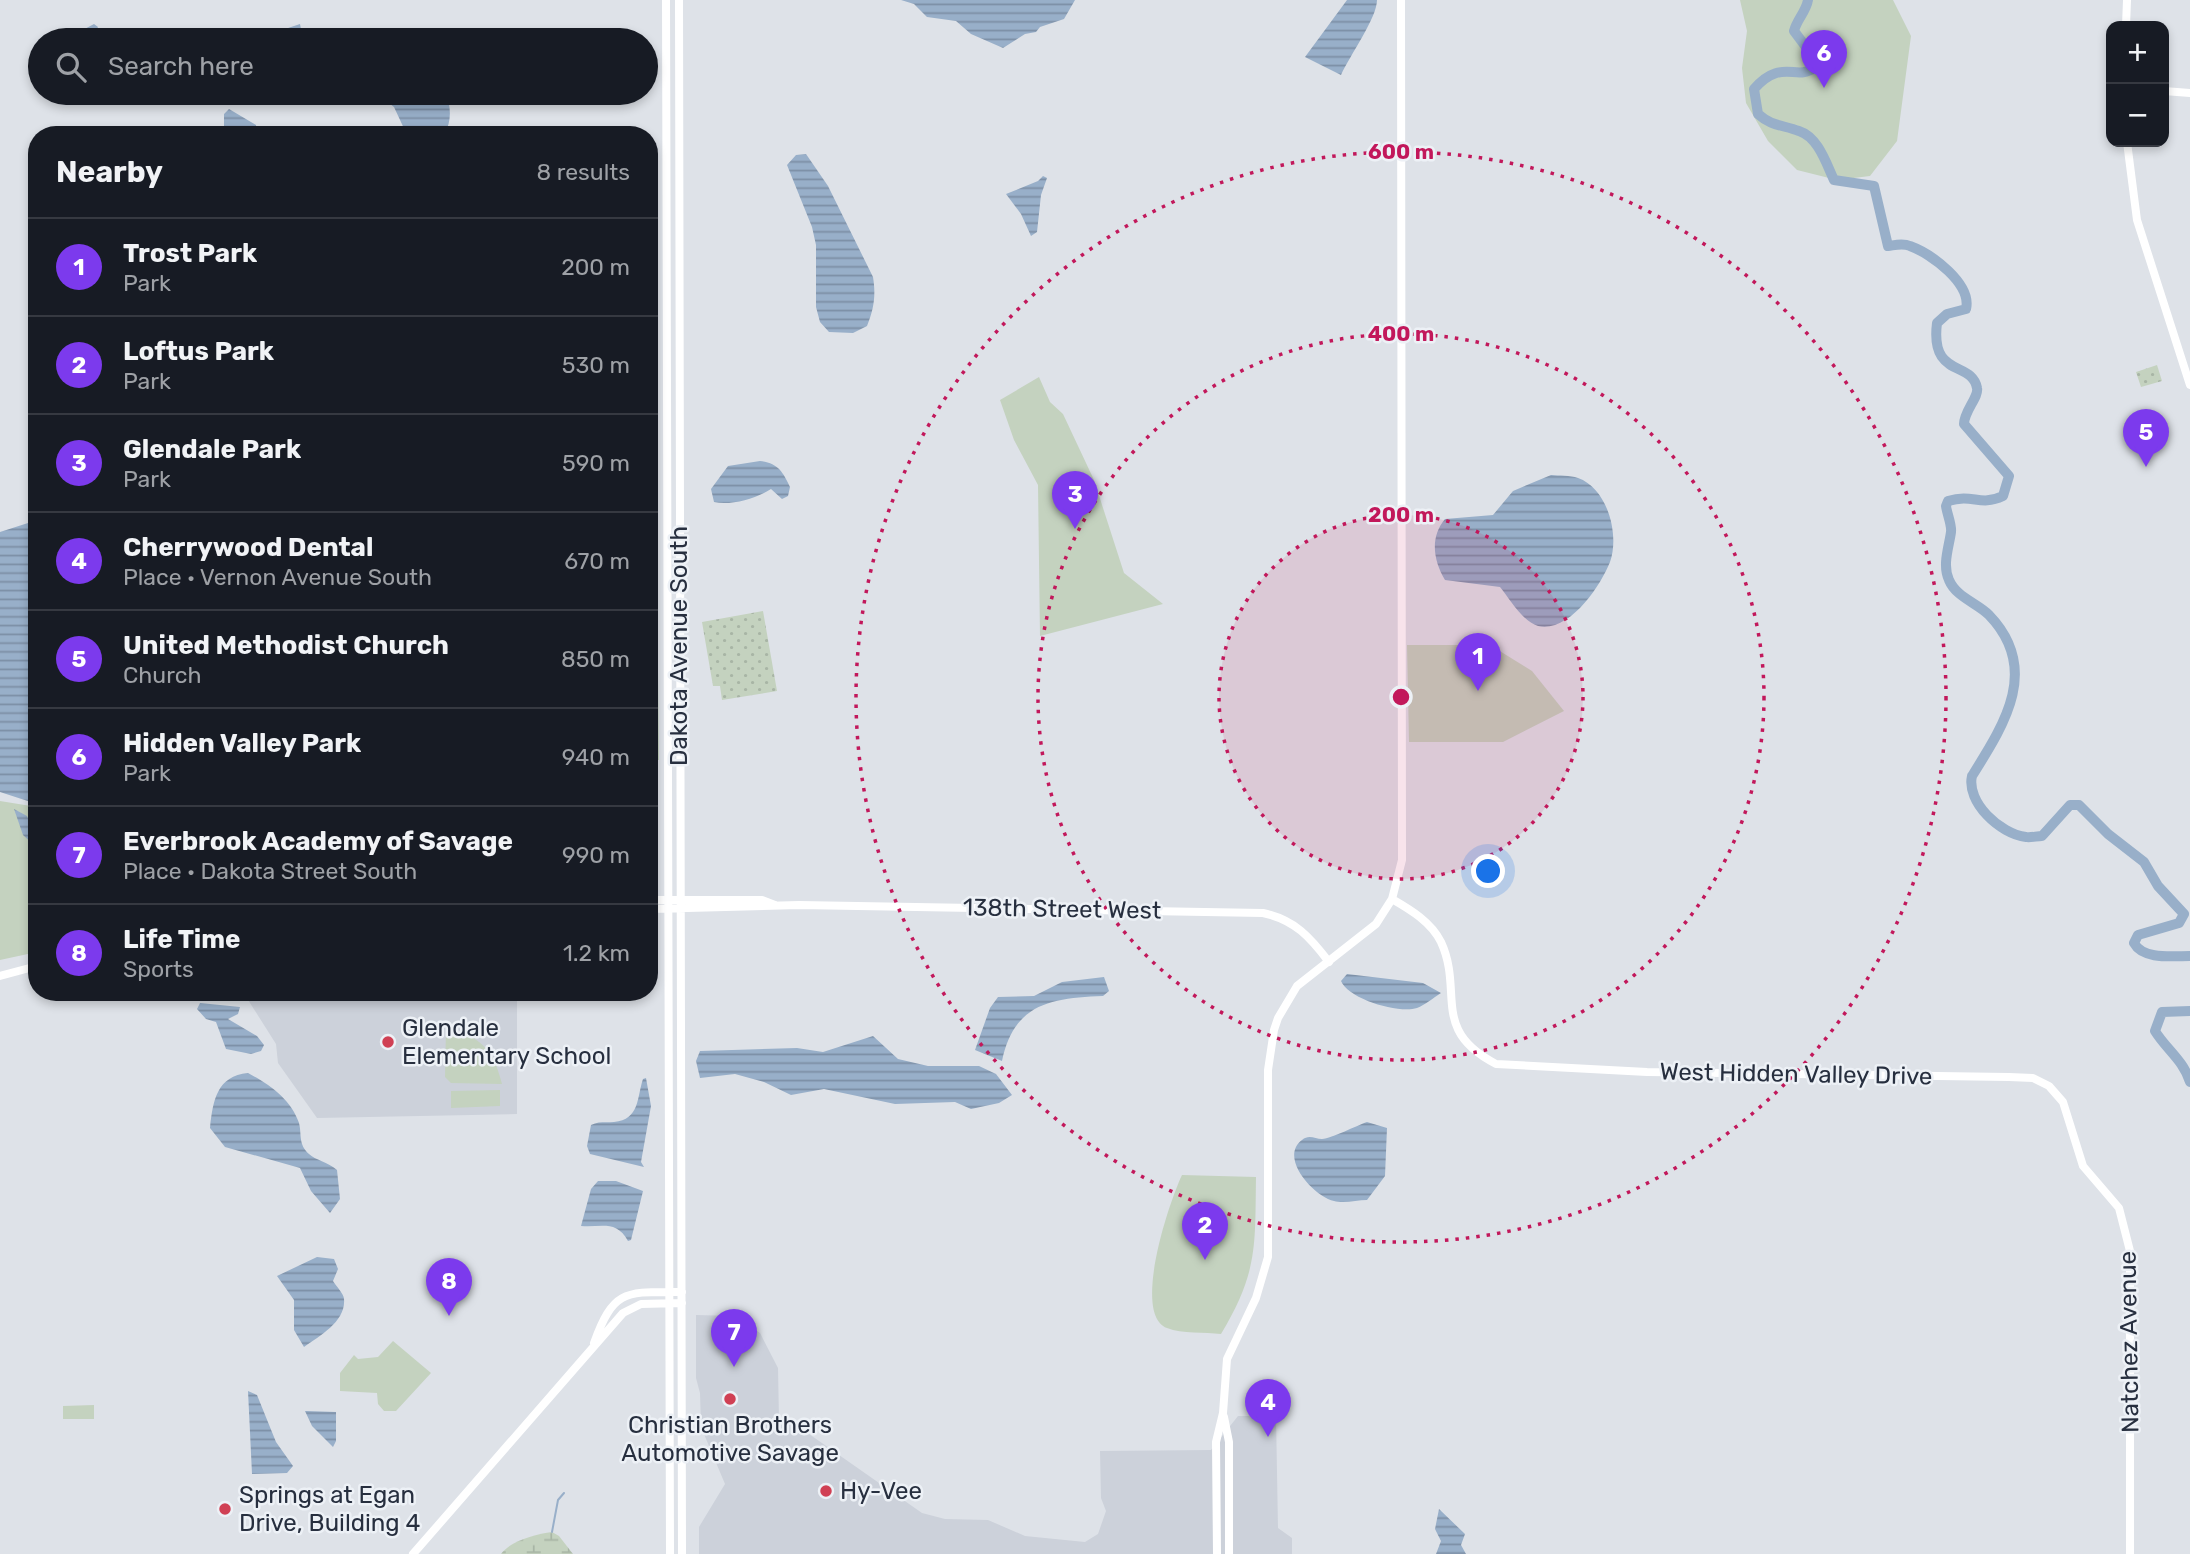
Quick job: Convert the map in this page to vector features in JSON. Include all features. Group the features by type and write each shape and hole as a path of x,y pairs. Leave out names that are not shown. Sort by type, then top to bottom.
{"street":[{"name":"Dakota Avenue South","path":"667,0 670,1554"},
{"name":"Dakota Avenue South","path":"679,0 682,1554"},
{"path":"1217,1554 1216,1442 1223,1413 1227,1359 1259,1290 1268,1257 1271,1044 1278,1018 1297,986 1376,924 1392,900 1402,860 1401,0"},
{"path":"2126,21 2127,0"},
{"path":"2169,93 2190,93"},
{"path":"2128,147 2137,220 2190,384"},
{"path":"658,900 762,900 775,905"},
{"name":"West Hidden Valley Drive","path":"1392,900 1421,917 1440,940 1446,959 1451,1013 1461,1036 1477,1054 1496,1064 1647,1072 2033,1078 2049,1086 2063,1102 2075,1146"},
{"path":"658,909 775,905"},
{"name":"138th Street West","path":"775,905 1263,913 1288,921 1304,931 1329,962"},
{"path":"0,976 28,969"},
{"name":"Natchez Avenue","path":"2075,1146 2091,1177 2119,1208 2130,1251 2130,1554"},
{"path":"593,1346 600,1321 611,1305 634,1294 682,1292"},
{"path":"414,1554 628,1309 641,1304 681,1303"},
{"path":"1223,1413 1229,1442 1229,1554"}],"shaded area":[{"path":"249,1001 517,1001 517,1114 317,1118 278,1063 276,1044"},
{"path":"696,1315 735,1316 760,1333 778,1368 779,1420 789,1420 922,1513 945,1519 988,1520 1025,1536 1085,1542 1098,1534 1106,1511 1101,1498 1100,1451 1211,1450 1238,1416 1276,1416 1278,1528 1292,1538 1292,1554 699,1554 699,1527 725,1484 701,1427 700,1393 696,1378"}],"green space":[{"path":"1740,0 1893,0 1911,36 1897,141 1870,176 1837,180 1797,170 1768,141 1746,103 1742,68 1747,31"},
{"path":"2157,365 2162,381 2141,387 2136,372"},
{"path":"1039,377 1050,402 1063,414 1094,480 1124,573 1163,604 1040,636 1038,485 1014,440 1000,400"},
{"path":"763,611 777,691 722,700 720,686 713,686 702,622"},
{"path":"1407,645 1490,645 1532,671 1564,711 1503,742 1409,742"},
{"path":"658,672 659,760 658,760"},
{"path":"0,801 28,806 28,954 0,960"},
{"path":"446,1028 468,1035 484,1046 494,1061 502,1084 451,1083 445,1077"},
{"path":"500,1090 500,1106 451,1108 451,1091"},
{"path":"1182,1175 1256,1177 1252,1259 1242,1293 1221,1334 1167,1328 1157,1318 1152,1302 1162,1231"},
{"path":"393,1341 431,1373 396,1411 384,1411 378,1404 377,1393 340,1391 340,1373 354,1355 358,1359 378,1357"},
{"path":"94,1405 94,1419 63,1419 63,1406"},
{"path":"552,1532 559,1536 573,1554 501,1554 517,1542"}],"water":[{"path":"901,0 1075,0 1064,19 1025,34 1003,48 971,34 956,21 927,17 914,4"},
{"path":"1347,0 1377,0 1368,26 1341,75 1305,57"},
{"path":"391,105 449,105 448,125 403,126"},
{"path":"229,109 256,126 224,126 224,114"},
{"path":"806,154 828,186 873,277 873,308 867,326 853,333 829,332 820,322 816,307 816,245 812,227 787,165 796,155"},
{"path":"1043,176 1047,178 1041,195 1037,232 1031,236 1021,214 1006,194 1038,181"},
{"path":"760,461 776,466 782,473 790,487 788,496 782,499 771,489 744,500 714,502 711,489 728,466"},
{"path":"1551,475 1578,478 1597,491 1609,513 1613,551 1599,584 1582,606 1561,622 1538,626 1522,615 1500,587 1445,580 1438,565 1435,541 1445,519 1493,515 1513,491"},
{"path":"28,523 28,801 0,792 0,532"},
{"path":"14,809 28,818 28,840 23,835"},
{"path":"1347,974 1423,983 1441,993 1417,1008 1387,1007 1353,994 1341,981"},
{"path":"1104,977 1109,991 1103,996 1052,1002 1026,1015 1008,1042 1002,1061 975,1050 990,1008 998,997 1034,996 1062,982"},
{"path":"200,1003 240,1007 238,1014 228,1019 257,1036 264,1045 261,1051 251,1054 226,1049 216,1022 206,1019 197,1009"},
{"path":"873,1036 898,1059 928,1066 979,1066 996,1074 1012,1095 999,1103 971,1109 955,1102 895,1104 824,1089 791,1095 764,1082 735,1074 700,1078 696,1061 700,1051 797,1048 823,1052"},
{"path":"248,1073 271,1087 291,1107 299,1123 302,1143 306,1150 337,1170 340,1199 330,1213 311,1191 300,1168 225,1147 210,1128 218,1091 229,1079"},
{"path":"646,1078 651,1106 641,1162 644,1167 590,1154 587,1146 591,1125 629,1117 636,1106 643,1079"},
{"path":"1367,1122 1387,1128 1385,1176 1367,1200 1342,1202 1326,1198 1302,1176 1294,1157 1296,1148 1307,1137 1326,1138"},
{"path":"598,1181 616,1181 643,1191 631,1240 628,1241 613,1227 581,1226 591,1189"},
{"path":"317,1257 334,1259 338,1269 333,1281 344,1297 344,1307 331,1327 304,1347 294,1330 294,1300 277,1276"},
{"path":"248,1391 257,1395 276,1442 293,1466 287,1473 252,1474"},
{"path":"305,1411 336,1412 336,1441 333,1447 312,1426"},
{"path":"1439,1509 1465,1534 1461,1545 1466,1554 1436,1554 1441,1541 1435,1529"}],"waterway":[{"path":"1808,0 1794,31 1815,59 1814,68 1801,72 1780,72 1764,80 1754,89 1758,114 1777,125 1806,134 1821,151 1834,180 1874,186 1888,246 1899,244 1919,250 1939,263 1957,280 1966,299 1966,309 1947,314 1937,323 1940,353 1945,361 1974,379 1977,392 1964,424 2009,476 2003,496 1988,500 1957,499 1948,501 1946,506 1951,529 1946,562 1949,580 1962,595 1989,615 2005,635 2013,656 2015,676 2005,717 1972,776 1974,796 1996,823 2016,835 2028,837 2042,836 2070,805 2079,805 2108,834 2144,862 2158,886 2184,914 2179,923 2138,935 2134,943 2151,955 2190,956"},
{"path":"2190,1011 2162,1012 2155,1031 2184,1068 2190,1082"},
{"path":"552,1532 558,1500 564,1493"}],"place":[{"name":"Hidden Valley Park","path":"1824,88"},
{"name":"United Methodist Church","path":"2146,467"},
{"name":"Glendale Park","path":"1075,529"},
{"name":"Trost Park","path":"1478,691"},
{"name":"Glendale Elementary School","path":"388,1042"},
{"name":"Loftus Park","path":"1205,1260"},
{"name":"Life Time","path":"449,1316"},
{"name":"Everbrook Academy of Savage","path":"734,1367"},
{"name":"Christian Brothers Automotive Savage","path":"730,1399"},
{"name":"Cherrywood Dental","path":"1268,1437"},
{"name":"Hy-Vee","path":"826,1491"},
{"name":"Springs at Egan Drive, Building 4","path":"225,1509"}]}
